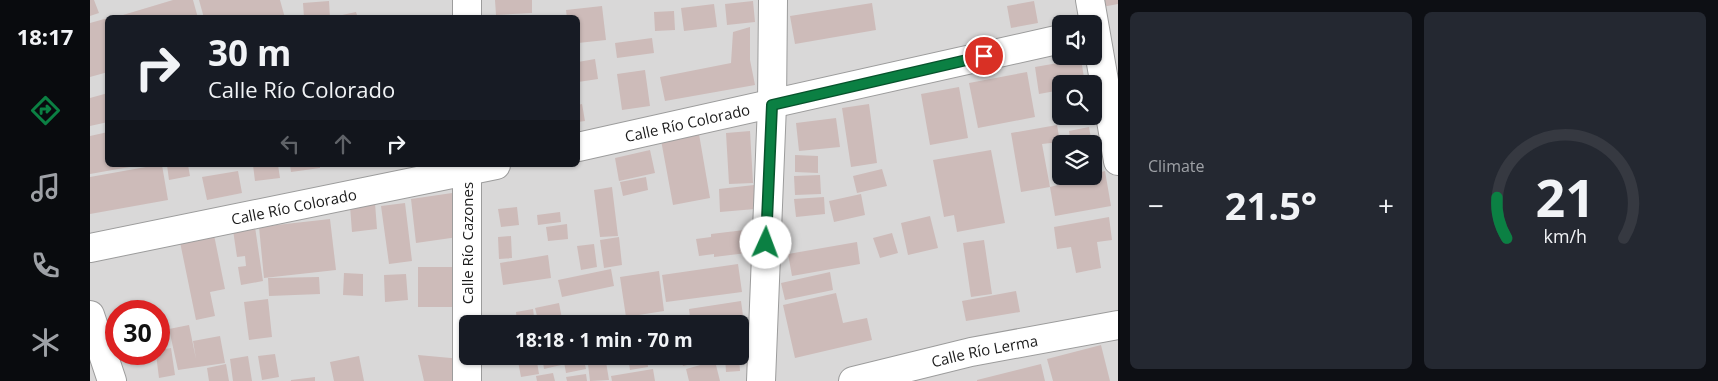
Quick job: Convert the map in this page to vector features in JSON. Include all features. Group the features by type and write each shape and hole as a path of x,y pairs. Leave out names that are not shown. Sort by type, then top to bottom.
{"street":[{"path":"467,0 467,15"},
{"path":"761,381 772,105 772,0"},
{"path":"1090,0 1103,29 1118,161"},
{"name":"Calle Río Colorado","path":"580,147 1052,41"},
{"name":"Calle Río Colorado","path":"90,248 467,168"},
{"name":"Calle Río Cazones","path":"467,168 467,381"},
{"path":"90,315 112,381"},
{"name":"Calle Río Lerma","path":"853,381 971,352 1118,325"}],"shaded area":[{"path":"90,0 1118,0 1118,381 90,381"}],"building":[{"path":"90,0 94,0 99,13 90,16"},
{"path":"173,0 193,0 197,15 123,15"},
{"path":"199,0 280,0 284,15 203,15"},
{"path":"495,0 532,0 532,13 496,15"},
{"path":"1101,0 1118,0 1118,4 1102,7"},
{"path":"329,1 330,15 304,15 303,3"},
{"path":"753,1 755,22 727,25 725,4"},
{"path":"1034,1 1038,23 1011,28 1007,6"},
{"path":"872,3 876,30 795,44 790,16"},
{"path":"714,4 717,27 684,31 681,8"},
{"path":"602,6 606,40 580,43 580,15 567,15 566,10"},
{"path":"674,11 675,30 655,31 654,12"},
{"path":"356,12 357,15 342,15"},
{"path":"105,19 105,73 90,77 90,23"},
{"path":"750,27 750,60 755,85 665,101 660,77 731,63 733,32"},
{"path":"652,38 654,53 617,58 615,43"},
{"path":"595,59 598,79 580,82 580,62"},
{"path":"1052,64 1082,65 1084,75 1052,75 1052,92 1039,94 1035,67"},
{"path":"645,70 650,106 622,110 617,74"},
{"path":"1027,72 1035,117 978,128 969,83"},
{"path":"959,87 968,138 930,145 921,94"},
{"path":"105,94 105,123 90,126 90,98"},
{"path":"580,104 582,104 585,121 580,122"},
{"path":"869,104 877,163 851,167 842,108"},
{"path":"836,118 840,147 799,151 796,123"},
{"path":"1057,125 1059,135 1052,135 1052,143 1042,144 1050,187 1021,192 1011,133"},
{"path":"1089,127 1090,135 1070,135 1069,131"},
{"path":"750,131 753,183 729,184 726,133"},
{"path":"105,133 105,167 129,167 90,174 90,136"},
{"path":"699,134 710,198 673,205 661,140"},
{"path":"650,150 655,173 619,181 615,158"},
{"path":"991,150 1005,223 957,232 954,215 944,217 933,160"},
{"path":"795,155 818,156 818,173 795,172"},
{"path":"146,167 162,167 168,200 90,214 90,177"},
{"path":"167,167 188,167 190,176 169,180"},
{"path":"253,167 278,167 280,178 255,181"},
{"path":"290,167 320,167 320,168 291,172"},
{"path":"882,169 887,186 857,193 853,176"},
{"path":"238,171 242,193 207,200 202,177"},
{"path":"1105,171 1111,206 1055,216 1050,187 1058,185 1102,185 1102,172"},
{"path":"820,175 821,194 795,195 794,176"},
{"path":"646,177 648,190 623,196 620,182"},
{"path":"754,185 755,209 720,212 719,189"},
{"path":"612,187 618,236 600,237 594,190"},
{"path":"459,192 465,236 416,243 411,199"},
{"path":"861,194 865,215 834,222 829,201"},
{"path":"824,197 825,214 796,217 794,199"},
{"path":"375,203 377,229 352,232 350,206"},
{"path":"405,203 412,261 389,264 381,206"},
{"path":"517,207 519,225 501,227 498,209"},
{"path":"560,212 561,222 538,225 537,215"},
{"path":"930,216 938,248 908,255 901,223"},
{"path":"1109,217 1112,240 1097,242 1101,268 1076,273 1071,247 1057,249 1054,227"},
{"path":"330,219 336,270 264,278 259,227"},
{"path":"567,224 568,239 548,241 546,227"},
{"path":"255,227 263,281 241,285 238,267 246,266 245,256 237,257 233,230"},
{"path":"753,229 755,252 714,257 714,254 699,256 696,239 711,237 711,234"},
{"path":"892,233 898,253 880,258 873,238"},
{"path":"214,235 225,289 210,292 215,316 196,320 180,242"},
{"path":"511,236 512,258 499,259 498,237"},
{"path":"619,237 622,265 604,268 600,240"},
{"path":"984,240 992,294 971,297 963,243"},
{"path":"857,242 860,264 792,276 788,254"},
{"path":"594,244 597,267 581,270 577,246"},
{"path":"548,255 551,278 503,285 500,263"},
{"path":"738,264 742,292 666,302 662,275"},
{"path":"418,267 459,267 459,307 418,307"},
{"path":"611,269 614,286 562,297 558,280"},
{"path":"659,271 664,311 626,315 620,277"},
{"path":"830,272 833,290 785,300 781,283"},
{"path":"344,273 363,274 363,296 343,295"},
{"path":"406,274 408,300 385,302 384,275"},
{"path":"319,277 320,294 269,296 268,278"},
{"path":"1016,291 1020,312 966,321 962,301"},
{"path":"836,293 843,323 867,318 872,340 795,358 783,305"},
{"path":"268,299 272,337 249,340 244,302"},
{"path":"741,301 743,315 690,315 689,309"},
{"path":"559,303 561,315 537,315 535,308"},
{"path":"533,309 534,315 516,315 516,312"},
{"path":"189,325 196,359 193,341 220,336 225,363 178,370 170,329"},
{"path":"1101,345 1110,381 1053,381 1047,359"},
{"path":"170,348 175,375 159,378 157,365 170,365"},
{"path":"275,354 279,377 262,380 258,356"},
{"path":"418,355 459,359 459,365 462,365 463,381 424,381"},
{"path":"248,356 252,381 233,381 230,359"},
{"path":"359,356 364,381 334,381 330,362"},
{"path":"226,364 229,381 209,381 207,368"},
{"path":"1041,364 1045,381 977,381 977,380"},
{"path":"519,365 538,365 539,374 521,377"},
{"path":"543,365 561,365 544,369"},
{"path":"565,365 585,365 586,369 566,373"},
{"path":"588,365 606,365 609,380 590,381"},
{"path":"629,365 648,365 648,367 630,370"},
{"path":"700,365 716,365 720,381 689,381 686,369"},
{"path":"726,365 740,365 740,371 726,372"},
{"path":"653,369 655,381 612,381 611,376"},
{"path":"553,373 555,381 537,381 536,376"},
{"path":"586,374 587,381 567,381 566,377"},
{"path":"315,377 315,381 291,381 291,380"}],"route":[{"path":"766,243 772,105 984,56"}]}
